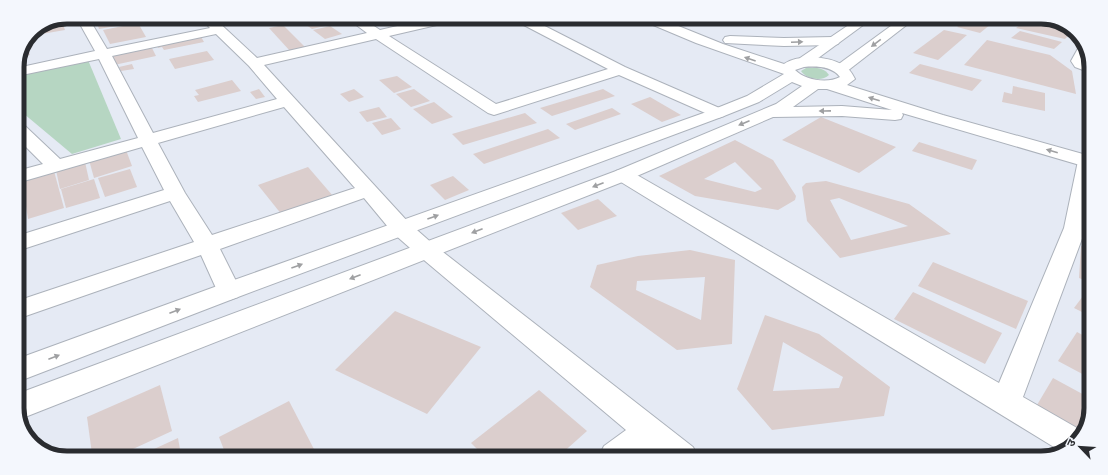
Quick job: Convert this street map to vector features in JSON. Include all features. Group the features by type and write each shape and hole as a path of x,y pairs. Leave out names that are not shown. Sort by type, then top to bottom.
{"street":[{"path":"86,24 149,140 175,193 207,245 229,291"},
{"path":"24,70 103,53 212,24 254,63 401,228 426,250 675,451"},
{"path":"362,24 494,110 620,70"},
{"path":"254,63 425,24"},
{"path":"532,24 620,70 718,113"},
{"path":"662,24 722,49 795,67 818,62 845,74 1084,156"},
{"path":"688,24 795,67 801,81 823,85 934,118 1084,157"},
{"path":"24,368 229,291 753,99 855,24"},
{"path":"24,404 623,175 771,112 823,85 838,84 845,74 902,24"},
{"path":"730,40 777,42 833,41"},
{"path":"1082,53 1078,61 1084,66"},
{"path":"24,175 287,101"},
{"path":"771,112 842,111 934,118"},
{"path":"24,135 56,166"},
{"path":"623,175 1060,435"},
{"path":"24,308 368,190"},
{"path":"24,242 175,193"},
{"path":"1006,403 1082,231 1084,210"},
{"path":"622,451 649,430"}],"green space":[{"path":"88,60 121,139 72,154 24,114 24,74"},
{"path":"806,68 819,68 829,75 818,79 810,78 801,71"}],"building":[{"path":"61,24 63,24 65,30 40,34 53,26"},
{"path":"97,24 128,24 99,29"},
{"path":"139,24 146,37 110,44 103,30"},
{"path":"305,24 329,25 312,29"},
{"path":"961,24 991,24 980,33 957,27"},
{"path":"1021,24 1050,25 1058,27 1069,35 1065,39 1016,28"},
{"path":"283,25 305,47 290,51 269,28"},
{"path":"330,26 342,34 325,39 313,30"},
{"path":"944,30 967,35 938,60 913,53"},
{"path":"1020,31 1062,42 1054,49 1011,38"},
{"path":"200,35 204,42 164,50 162,47 158,48 156,44"},
{"path":"987,40 1050,55 1072,71 1076,94 964,65"},
{"path":"151,46 156,56 114,65 110,55"},
{"path":"28,49 30,55 25,56"},
{"path":"207,51 214,60 175,69 169,59"},
{"path":"132,64 134,69 121,71 119,67"},
{"path":"920,64 982,80 972,91 909,73"},
{"path":"397,76 412,87 394,93 379,80"},
{"path":"232,80 241,91 198,102 194,96 199,95 195,90"},
{"path":"1013,86 1045,93 1045,111 1002,102 1004,92 1012,94"},
{"path":"259,89 265,97 256,99 250,92"},
{"path":"354,89 364,97 349,102 340,94"},
{"path":"414,89 430,101 411,107 396,94"},
{"path":"603,89 615,96 552,116 540,108"},
{"path":"650,97 681,115 662,122 631,104"},
{"path":"434,102 453,117 432,124 413,109"},
{"path":"379,107 387,117 367,122 359,112"},
{"path":"612,108 621,114 575,130 566,124"},
{"path":"525,113 537,123 463,145 452,134"},
{"path":"821,117 896,147 859,173 782,140"},
{"path":"391,118 401,129 382,135 372,123"},
{"path":"548,129 560,138 484,164 473,154"},
{"path":"735,140 773,160 796,196 795,200 778,210 695,196 659,176","holes":["735,162 762,189 755,192 704,179"]},
{"path":"919,142 977,160 972,170 912,151"},
{"path":"126,150 132,166 94,178 89,160"},
{"path":"85,162 89,180 60,189 56,170"},
{"path":"308,167 333,196 282,215 258,185"},
{"path":"130,169 137,187 105,197 98,178"},
{"path":"54,171 64,208 28,219 24,193 24,179"},
{"path":"453,176 469,190 445,200 430,185"},
{"path":"94,179 100,198 66,208 61,189"},
{"path":"826,181 909,204 951,234 840,258 807,221 802,187 806,183","holes":["839,198 908,226 851,240 830,200"]},
{"path":"598,199 617,216 578,230 561,213"},
{"path":"1081,246 1084,247 1084,280 1079,278"},
{"path":"690,250 735,260 732,344 677,350 590,287 597,265 638,256","holes":["705,277 701,320 636,290 637,281"]},
{"path":"933,262 1028,301 1016,329 918,286"},
{"path":"913,292 1002,333 985,364 894,319"},
{"path":"1084,295 1084,313 1074,308"},
{"path":"395,311 481,347 427,414 335,370"},
{"path":"765,315 819,334 890,387 884,416 772,430 737,389","holes":["783,342 843,377 839,388 773,391"]},
{"path":"1077,332 1084,336 1084,375 1058,361"},
{"path":"1053,378 1084,395 1083,417 1080,427 1064,427 1034,410"},
{"path":"160,385 172,431 129,451 92,451 87,417"},
{"path":"539,390 587,431 565,451 479,451 471,443"},
{"path":"289,401 315,451 224,451 219,437"},
{"path":"178,438 180,451 150,451"}]}
